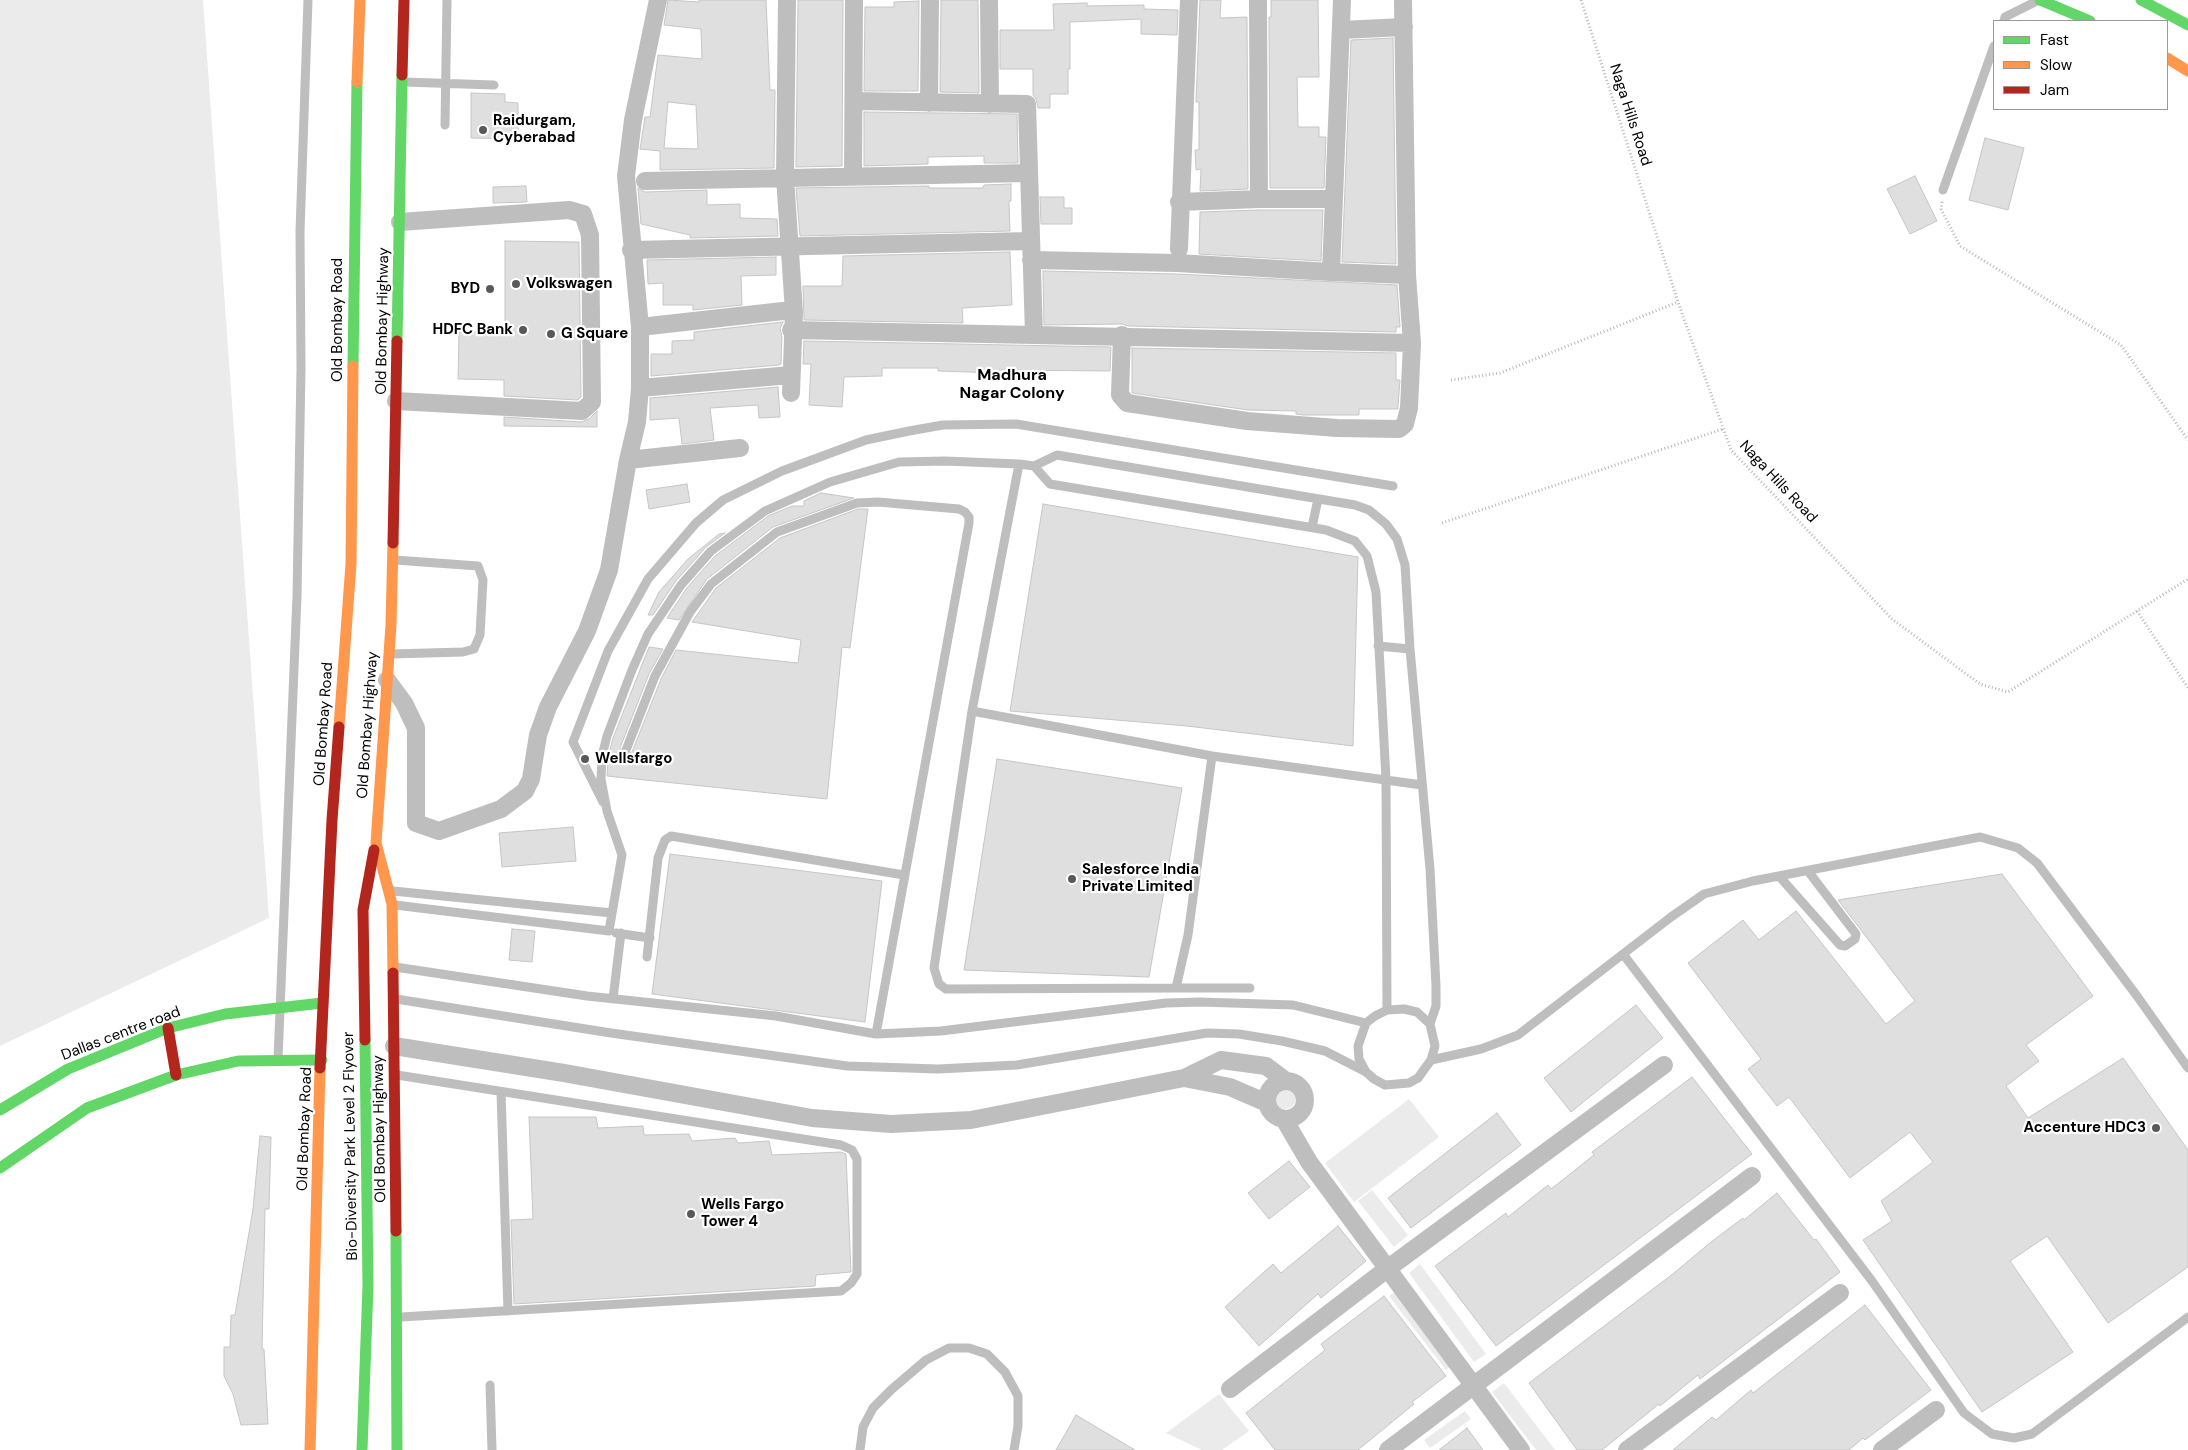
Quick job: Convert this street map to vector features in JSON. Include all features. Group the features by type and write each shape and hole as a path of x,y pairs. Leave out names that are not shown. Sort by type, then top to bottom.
{"main road":[{"name":"Old Bombay Road","path":"310,1450 322,1060 322,1003 351,564 354,174 360,0"},
{"name":"Old Bombay Highway","path":"396,1450 398,1317 392,904 376,843 389,654 404,82 404,0"},
{"path":"2040,0 2088,20"},
{"path":"2141,0 2188,25"},
{"path":"2168,59 2188,71"},
{"name":"Bio-Diversity Park Level 2 Flyover","path":"362,1450 368,1286 363,910 376,843"},
{"name":"Dallas centre road","path":"0,1110 68,1068 168,1028 225,1014 322,1003"},
{"path":"168,1028 176,1075"},
{"path":"0,1168 87,1108 176,1075 238,1061 322,1060"}],"street":[{"path":"387,680 404,703 416,728 416,824 439,831 501,809 525,791 531,779 538,735 548,707 587,630 609,570 628,460 637,422 640,388 640,327 631,250 626,176 633,120 658,0"},
{"path":"640,388 791,384 794,312 785,177 787,0"},
{"path":"853,175 854,0"},
{"path":"929,103 930,0"},
{"path":"989,0 990,104"},
{"path":"1179,249 1179,202 1189,0"},
{"path":"1258,0 1259,200"},
{"path":"1331,272 1342,0"},
{"path":"1122,336 1120,395 1126,403 1238,420 1337,428 1400,429 1405,424 1409,408 1412,343 1407,274 1403,0"},
{"path":"1341,30 1404,27"},
{"path":"854,101 1027,104 1034,334"},
{"path":"646,181 853,175 1028,173"},
{"path":"1179,202 1333,199"},
{"path":"396,401 582,412 592,402 590,235 583,214 569,210 400,222"},
{"path":"631,250 1030,241"},
{"path":"1031,260 1407,274"},
{"path":"640,327 794,312"},
{"path":"792,330 1412,343"},
{"path":"628,460 740,448"},
{"path":"394,1046 564,1073 812,1118 891,1124 971,1120 1184,1078 1214,1062 1229,1059 1266,1066 1286,1081 1298,1085 1306,1102 1304,1108 1296,1117 1284,1119 1273,1114 1267,1103 1268,1096 1274,1085 1286,1081"},
{"path":"1230,1389 1386,1269 1664,1065"},
{"path":"1184,1078 1230,1087 1267,1103"},
{"path":"1284,1119 1309,1162 1521,1450"},
{"path":"1388,1450 1752,1176"},
{"path":"1627,1450 1840,1293"},
{"path":"1882,1450 1936,1410"}],"lane":[{"path":"278,1060 285,930 297,596 301,369 300,231 308,0"},
{"path":"445,125 447,0"},
{"path":"2004,20 2005,17 2040,0"},
{"path":"1943,190 1993,49"},
{"path":"404,82 494,84"},
{"path":"609,931 622,855 607,811 572,742 608,650 648,579 696,523 723,500 782,471 841,448 909,430 943,425 1016,424 1393,486"},
{"path":"393,999 611,1033 847,1066 938,1070 1017,1065 1207,1033 1239,1034 1282,1040 1324,1051 1366,1072 1374,1079 1386,1085 1408,1084 1418,1078 1431,1060 1435,1046 1430,1024 1436,1006 1436,986 1430,869 1410,649 1405,565 1397,539 1386,524 1369,510 1355,505 1057,455 1034,466 945,461 890,465 830,482 765,512 711,551 681,585 648,634 606,736 602,756 601,779 607,811"},
{"path":"1019,464 972,711 934,968 939,984 946,989 1250,988"},
{"path":"1034,466 1050,484 1326,530 1355,542 1367,556 1376,592 1386,779 1387,1010"},
{"path":"1312,527 1318,499"},
{"path":"626,750 655,676 690,612 711,584 777,532 857,503 878,502 959,509 969,518 876,1034"},
{"path":"389,654 463,652 474,649 480,635 483,580 478,566 392,560"},
{"path":"1378,646 1410,649"},
{"path":"972,711 1212,756 1422,785"},
{"path":"1176,988 1188,935 1212,756"},
{"path":"647,957 658,858 665,840 671,836 904,875"},
{"path":"1431,1060 1481,1050 1518,1035 1704,894 1779,876 1980,837 2018,848 2037,864 2137,996 2188,1068"},
{"path":"1779,876 1840,945 1845,946 1855,939 1856,934 1808,871"},
{"path":"388,891 612,913"},
{"path":"392,904 609,931 650,938"},
{"path":"614,999 622,933"},
{"path":"1623,954 1872,1281 1964,1413 1992,1434 2014,1438 2032,1434 2188,1317"},
{"path":"392,967 614,999 776,1016 876,1034 941,1031 1166,1003 1200,1002 1293,1005 1366,1023"},
{"path":"1366,1072 1359,1059 1358,1046 1366,1023 1387,1010 1404,1008 1417,1012 1430,1024"},
{"path":"394,1074 841,1146 852,1150 857,1159 857,1274 851,1283 841,1291 398,1317"},
{"path":"501,1092 508,1310"},
{"path":"860,1450 863,1427 873,1408 926,1360 949,1348 969,1348 986,1354 1005,1372 1018,1396 1018,1426 1014,1450"},
{"path":"490,1385 492,1450"}],"path":[{"name":"Naga Hills Road","path":"1581,0 1678,302 1731,450 1892,619 1980,684 2008,692 2188,579"},
{"path":"1943,190 1941,209 1960,246 2121,345 2188,440"},
{"path":"1451,380 1500,373 1678,302"},
{"path":"1442,523 1723,429"},
{"path":"2137,611 2188,688"}],"shaded area":[{"path":"0,0 203,0 269,918 0,1046"},
{"path":"1285,1087 1293,1090 1296,1098 1293,1106 1285,1109 1277,1106 1274,1098 1277,1090"},
{"path":"1409,1099 1439,1137 1354,1202 1325,1163"},
{"path":"1372,1190 1408,1235 1394,1247 1358,1201"},
{"path":"1420,1264 1486,1354 1474,1362 1409,1273"},
{"path":"1396,1291 1453,1364 1446,1370 1389,1296"},
{"path":"1504,1383 1555,1450 1536,1450 1492,1392"},
{"path":"1219,1394 1249,1431 1222,1450 1202,1450 1166,1433"},
{"path":"1465,1411 1471,1419 1430,1448 1424,1440"}],"building":[{"path":"668,0 699,2 699,0 766,0 770,90 775,90 774,168 660,170 660,151 640,149 645,117 650,117 658,55 702,59 701,29 664,25","holes":["668,102 696,105 698,149 664,148"]},
{"path":"798,0 843,0 842,166 796,167"},
{"path":"941,0 978,0 979,93 940,92"},
{"path":"1200,0 1221,0 1220,18 1247,17 1248,189 1200,191 1201,169 1196,170 1195,150 1199,150 1199,102 1196,102"},
{"path":"1271,0 1318,0 1319,77 1297,77 1298,127 1319,127 1319,137 1326,137 1324,188 1270,188 1269,17 1271,17"},
{"path":"919,1 918,91 864,91 865,7 894,7 894,2"},
{"path":"1087,3 1087,6 1144,5 1144,9 1178,10 1177,35 1141,34 1141,19 1070,22 1068,94 1050,94 1050,108 1038,108 1033,95 1033,69 1000,69 1000,30 1054,30 1053,4"},
{"path":"1393,38 1396,264 1342,262 1351,40"},
{"path":"471,93 505,94 505,102 518,103 518,139 471,138"},
{"path":"864,112 1017,114 1018,163 984,163 984,156 928,157 928,164 864,166"},
{"path":"1985,138 2024,148 2008,210 1969,200"},
{"path":"1915,176 1937,221 1910,234 1887,189"},
{"path":"1011,184 1011,201 1009,201 1010,231 800,236 796,188 929,186 929,188 983,188 984,185"},
{"path":"526,186 527,202 493,203 493,187"},
{"path":"638,188 645,192 707,190 707,205 740,204 740,218 777,219 778,236 690,238 690,235 641,224"},
{"path":"1040,197 1064,197 1064,208 1072,208 1072,224 1041,224"},
{"path":"1323,210 1321,261 1199,254 1200,212"},
{"name":"G Square","path":"505,241 579,242 581,397 578,400 504,396 504,380 458,379 459,332 505,332"},
{"path":"1010,252 1012,305 962,308 963,323 804,320 803,286 842,286 843,256"},
{"path":"776,257 776,275 741,276 742,305 693,310 693,305 663,305 663,283 648,284 647,260"},
{"path":"1043,271 1177,274 1397,285 1400,327 1396,327 1396,332 1128,326 1122,324 1044,325"},
{"path":"783,322 780,329 782,336 781,364 779,365 651,376 651,354 672,354 672,341 694,340 694,332"},
{"path":"804,341 1111,347 1110,371 999,370 999,373 938,371 938,368 882,368 882,376 844,377 842,407 809,405 811,364 803,364"},
{"path":"1132,348 1396,353 1396,380 1400,380 1398,409 1359,409 1359,415 1303,415 1296,414 1296,411 1248,410 1132,393"},
{"path":"778,387 780,417 759,418 758,405 710,408 714,440 682,444 679,418 650,420 650,398"},
{"path":"597,411 597,427 504,426 504,417 581,422 589,419"},
{"path":"687,484 690,502 649,509 646,490"},
{"path":"821,493 854,498 773,527 707,579 679,620 667,618 686,589 715,556 768,516 792,506 804,506 804,501"},
{"path":"1043,504 1358,557 1353,746 1187,726 1010,711"},
{"path":"858,509 868,509 850,648 842,647 827,799 607,776 608,757 613,738 649,647 663,649 649,674 620,748 624,756 632,752 661,679 676,650 798,663 801,640 692,622 716,588 780,538"},
{"path":"725,533 706,547 676,581 653,615 648,615 659,592 688,559 719,534"},
{"name":"Salesforce India Private Limited","path":"997,759 1182,788 1149,977 964,970"},
{"path":"573,827 576,861 502,867 499,833"},
{"path":"670,854 882,881 865,1022 652,994"},
{"path":"2002,874 2093,996 2026,1045 2039,1061 2006,1086 2028,1118 2123,1058 2188,1150 2188,1267 2108,1323 2047,1236 2010,1261 2073,1352 1982,1412 1863,1240 1892,1221 1881,1201 1933,1162 1910,1132 1850,1178 1789,1097 1777,1106 1748,1069 1761,1059 1688,963 1743,920 1759,940 1796,911 1886,1024 1915,1001 1838,900"},
{"path":"512,929 535,931 532,962 509,960"},
{"path":"1636,1005 1663,1038 1571,1112 1544,1078"},
{"path":"1692,1077 1752,1154 1496,1346 1435,1266 1506,1213 1508,1217 1548,1185 1551,1189 1594,1155 1592,1152"},
{"path":"1497,1113 1521,1145 1411,1228 1388,1198"},
{"name":"Wells Fargo Tower 4","path":"529,1117 596,1117 598,1128 643,1126 644,1135 689,1134 692,1141 735,1138 738,1143 769,1141 772,1155 841,1152 846,1154 851,1272 816,1275 815,1286 514,1304 511,1220 533,1219"},
{"path":"260,1136 271,1137 269,1209 265,1209 262,1349 264,1349 268,1424 241,1425 233,1394 224,1376 224,1347 230,1347 231,1315 235,1315 253,1209"},
{"path":"1289,1161 1310,1187 1269,1219 1248,1193"},
{"path":"1777,1193 1814,1240 1816,1239 1840,1272 1700,1379 1698,1375 1660,1406 1659,1404 1602,1450 1577,1450 1529,1383"},
{"path":"1338,1226 1366,1261 1321,1298 1318,1294 1259,1346 1225,1307 1273,1264 1281,1273"},
{"path":"1384,1296 1446,1376 1412,1402 1414,1404 1358,1450 1275,1450 1246,1413 1325,1350 1321,1344"},
{"path":"1865,1305 1931,1390 1865,1440 1863,1438 1849,1450 1673,1450 1712,1417 1716,1420 1751,1390 1753,1393"},
{"path":"1076,1415 1135,1450 1056,1450"},
{"path":"1467,1428 1483,1450 1439,1450"}],"traffic: fast":[{"path":"2040,0 2088,20"},
{"path":"2141,0 2188,25"},
{"path":"397,341 402,75"},
{"path":"353,366 357,82"},
{"path":"0,1110 68,1069 168,1028 225,1014 322,1003"},
{"path":"362,1450 368,1286 365,1040"},
{"path":"0,1168 87,1108 176,1075 238,1061 322,1060"},
{"path":"396,1231 397,1450"}],"traffic: slow":[{"path":"357,82 360,0"},
{"path":"2168,59 2188,71"},
{"path":"339,727 351,564 353,366"},
{"path":"393,543 391,625 376,843 392,904 393,973"},
{"path":"310,1450 320,1068"}],"traffic: jam":[{"path":"402,75 404,0"},
{"path":"393,543 397,341"},
{"path":"320,1068 332,820 339,727"},
{"path":"365,1040 363,910 374,850"},
{"path":"393,973 396,1231"},
{"path":"168,1028 176,1075"}],"place":[{"name":"Raidurgam, Cyberabad","path":"483,130"},
{"name":"Volkswagen","path":"516,284"},
{"name":"BYD","path":"490,289"},
{"name":"HDFC Bank","path":"523,330"},
{"name":"G Square","path":"551,334"},
{"name":"Wellsfargo","path":"585,759"},
{"name":"Salesforce India Private Limited","path":"1072,879"},
{"name":"Accenture HDC3","path":"2156,1128"},
{"name":"Wells Fargo Tower 4","path":"691,1214"}],"district":[{"name":"Madhura Nagar Colony","path":"1012,385"}]}
